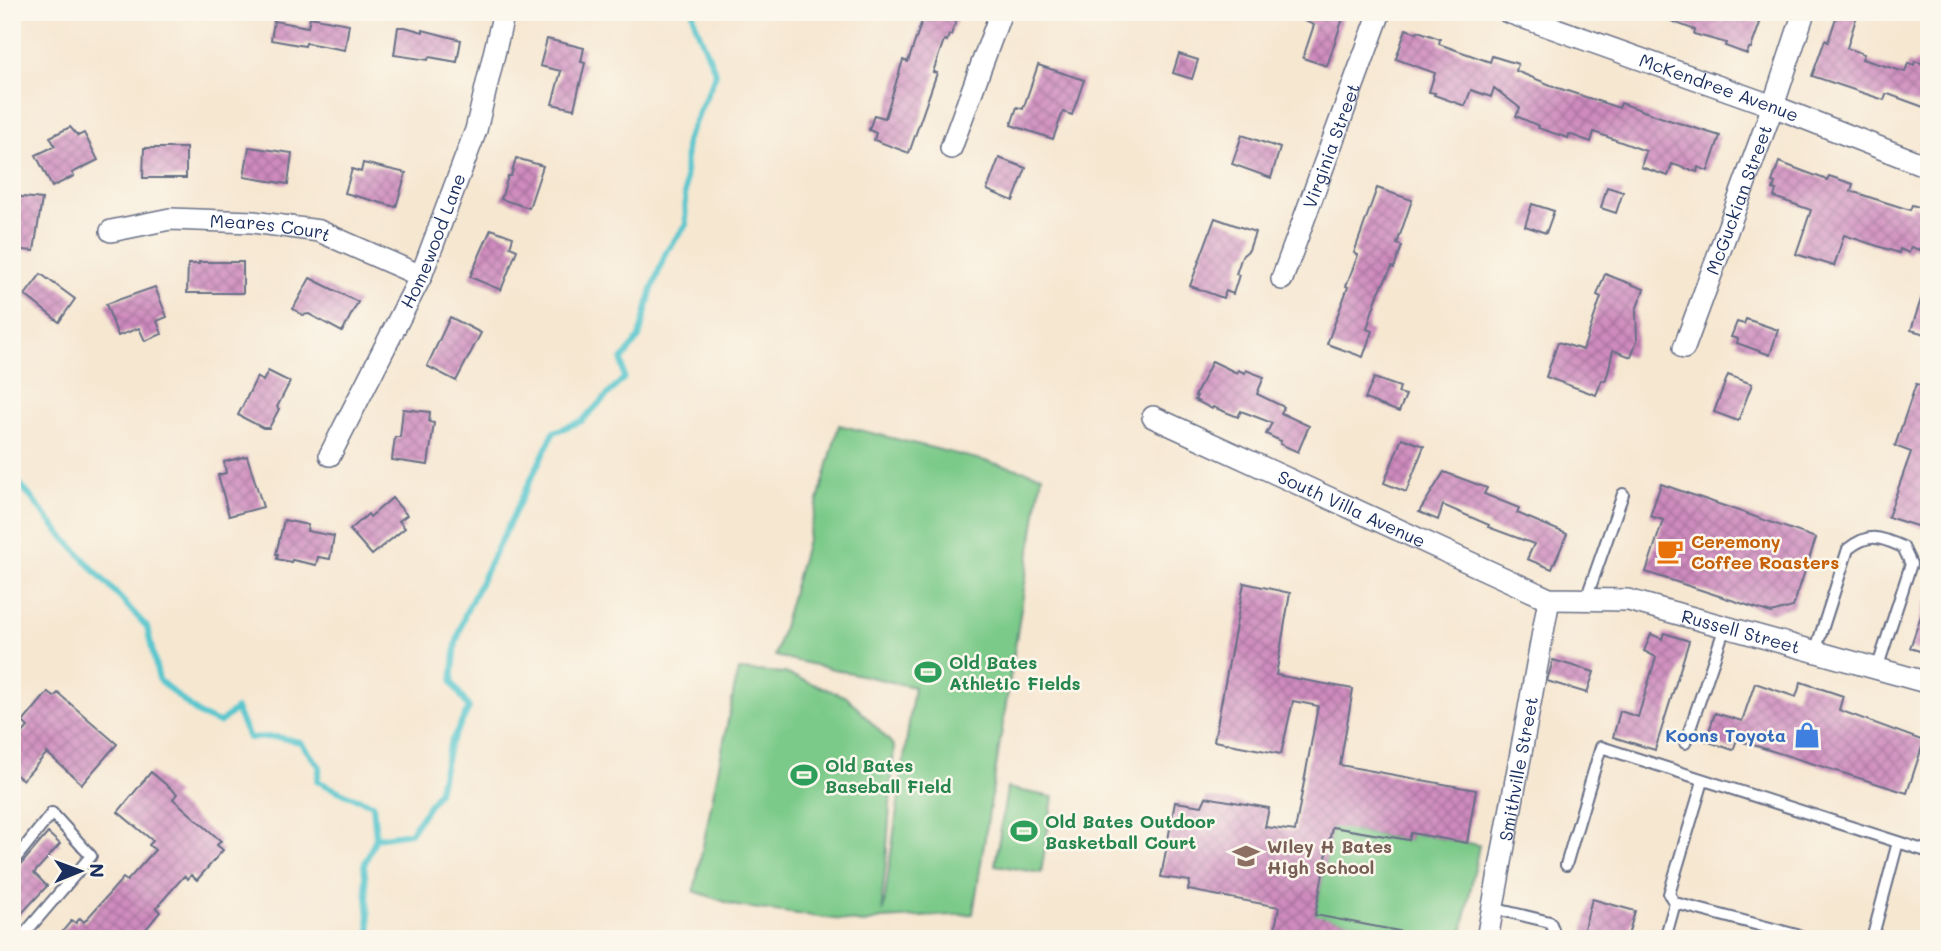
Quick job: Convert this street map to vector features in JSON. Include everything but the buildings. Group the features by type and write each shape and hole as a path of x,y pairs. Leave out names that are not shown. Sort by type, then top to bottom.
{"street":[{"name":"Homewood Lane","path":"330,456 421,276 476,130 503,12"},
{"path":"951,148 1001,12"},
{"name":"Virginia Street","path":"1282,279 1380,12"},
{"name":"McKendree Avenue","path":"1508,12 1773,106 1929,167"},
{"name":"McGuckian Street","path":"1684,348 1773,106 1804,12"},
{"name":"Meares Court","path":"111,231 170,219 253,222 318,231 421,276"},
{"name":"South Villa Avenue","path":"1153,417 1549,599"},
{"name":"Russell Street","path":"1549,599 1628,600 1929,683"},
{"name":"Smithville Street","path":"1487,939 1549,599"}],"lane":[{"path":"1586,599 1623,494"},
{"path":"1815,652 1848,549 1861,539 1877,537 1903,547 1911,564 1877,669"},
{"path":"1685,743 1724,626"},
{"path":"1566,865 1601,747 1929,852"},
{"path":"1703,781 1669,894 1675,903 1812,939"},
{"path":"12,863 52,813 91,856 20,939"},
{"path":"1871,939 1898,842"},
{"path":"1665,939 1675,903"},
{"path":"1492,908 1550,922 1553,929 1551,939"}],"green space":[{"name":"Old Bates Athletic Fields","path":"839,425 1042,475 973,914 882,919 864,923 737,906 694,891 738,670 785,673 847,697 894,746 883,912 914,687 775,656"},
{"name":"Old Bates Outdoor Basketball Court","path":"1007,788 1053,797 1041,873 995,865"},
{"path":"1333,819 1354,831 1409,840 1411,833 1479,845 1461,939 1444,939 1315,916"}],"waterway":[{"path":"371,939 364,865 376,838 410,833 438,792 450,744 469,708 452,682 456,644 465,614 554,432 582,421 624,378 622,360 639,337 651,292 666,252 686,225 686,141 716,74 693,12"},
{"path":"12,474 58,531 147,627 159,680 200,715 219,723 236,709 249,738 277,737 300,742 320,767 317,781 373,804 376,838"}],"place":[{"name":"Ceremony Coffee Roasters","path":"1670,551"},
{"name":"Old Bates Athletic Fields","path":"928,672"},
{"name":"Koons Toyota","path":"1807,735"},
{"name":"Old Bates Baseball Field","path":"804,775"},
{"name":"Old Bates Outdoor Basketball Court","path":"1024,831"},
{"name":"Wiley H Bates High School","path":"1246,856"}]}
